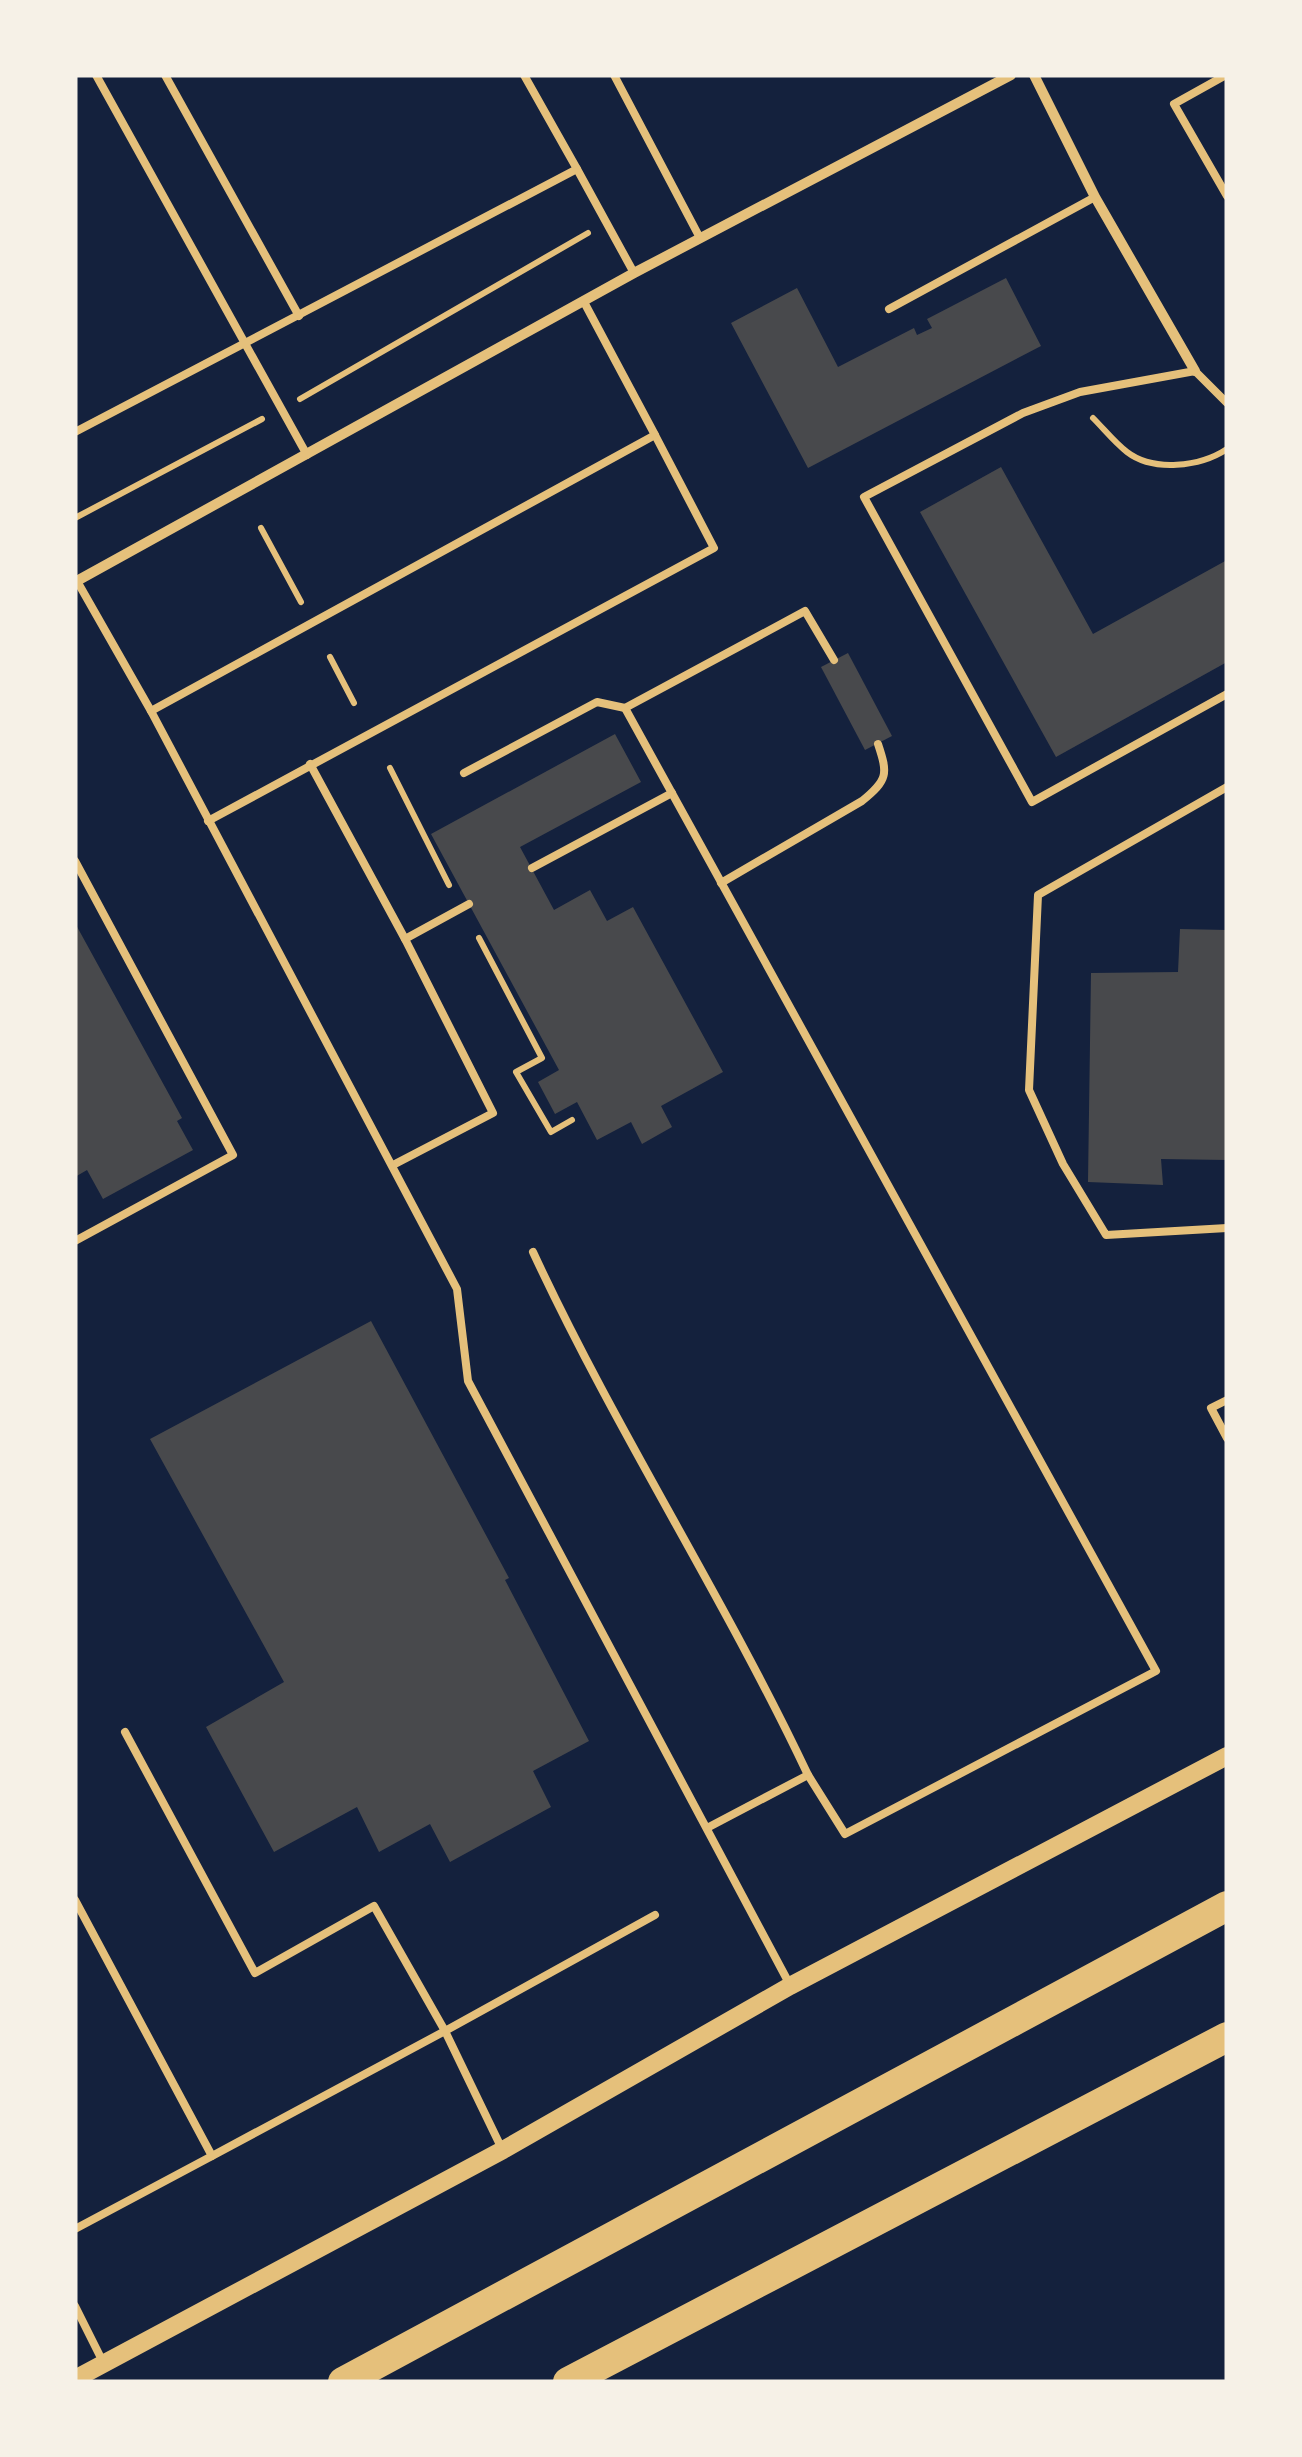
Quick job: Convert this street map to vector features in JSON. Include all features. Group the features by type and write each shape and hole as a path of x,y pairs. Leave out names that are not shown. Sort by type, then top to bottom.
{"highway":[{"path":"343,2382 1227,1906"},
{"path":"568,2382 1227,2037"}],"street":[{"path":"76,582 634,273 1012,75"},
{"path":"1034,75 1095,198 1194,371"},
{"path":"75,2379 502,2150 790,1986 1227,1756"}],"lane":[{"path":"96,75 307,455"},
{"path":"164,75 299,316"},
{"path":"524,75 634,273"},
{"path":"614,75 700,238"},
{"path":"1226,75 1174,104 1227,196"},
{"path":"75,432 576,169"},
{"path":"889,309 1095,198"},
{"path":"208,820 714,548 584,302"},
{"path":"1227,403 1194,371 1080,392 1023,413 864,498 1032,802 1227,694"},
{"path":"151,711 655,435"},
{"path":"76,582 151,711 457,1289 468,1382 790,1986"},
{"path":"464,773 597,702 625,708 805,611 834,660"},
{"path":"533,1252 570,1332 760,1674 808,1775 845,1834 1156,1671 625,708"},
{"path":"721,883 862,801 880,786 886,769 878,744"},
{"path":"310,764 405,939 492,1113 393,1165"},
{"path":"1227,787 1038,894 1029,1090 1063,1164 1106,1235 1227,1228"},
{"path":"532,868 672,793"},
{"path":"75,861 233,1155 75,1241"},
{"path":"405,939 470,904"},
{"path":"1227,1400 1211,1408 1227,1438"},
{"path":"125,1732 255,1973 374,1906 444,2032 502,2150"},
{"path":"707,1828 808,1775"},
{"path":"75,1900 212,2156"},
{"path":"75,2216 78,2227 655,1915"},
{"path":"75,2306 104,2364"}],"path":[{"path":"75,518 282,408 594,230"},
{"path":"1093,418 1129,454 1158,465 1189,463 1227,449"},
{"path":"261,528 301,602"},
{"path":"330,657 354,702"},
{"path":"390,768 449,885"},
{"path":"479,938 542,1058 516,1072 551,1132 572,1120"}],"building":[{"path":"1006,278 1041,346 808,468 731,323 797,288 838,367 914,328 917,335 932,328 927,319"},
{"path":"1001,467 1093,634 1227,560 1227,662 1056,757 920,512"},
{"path":"848,653 892,736 865,750 821,667"},
{"path":"615,734 641,782 520,847 554,910 590,890 607,921 633,907 723,1072 661,1106 672,1127 642,1144 631,1122 597,1140 577,1102 555,1114 538,1082 559,1070 431,834"},
{"path":"75,923 182,1118 177,1121 193,1150 103,1199 87,1170 75,1177"},
{"path":"1180,929 1227,930 1227,1160 1161,1159 1163,1185 1088,1182 1091,973 1178,972"},
{"path":"371,1321 509,1578 505,1580 589,1741 533,1771 551,1807 450,1862 430,1824 379,1852 357,1807 274,1852 206,1727 284,1682 150,1439"}]}
